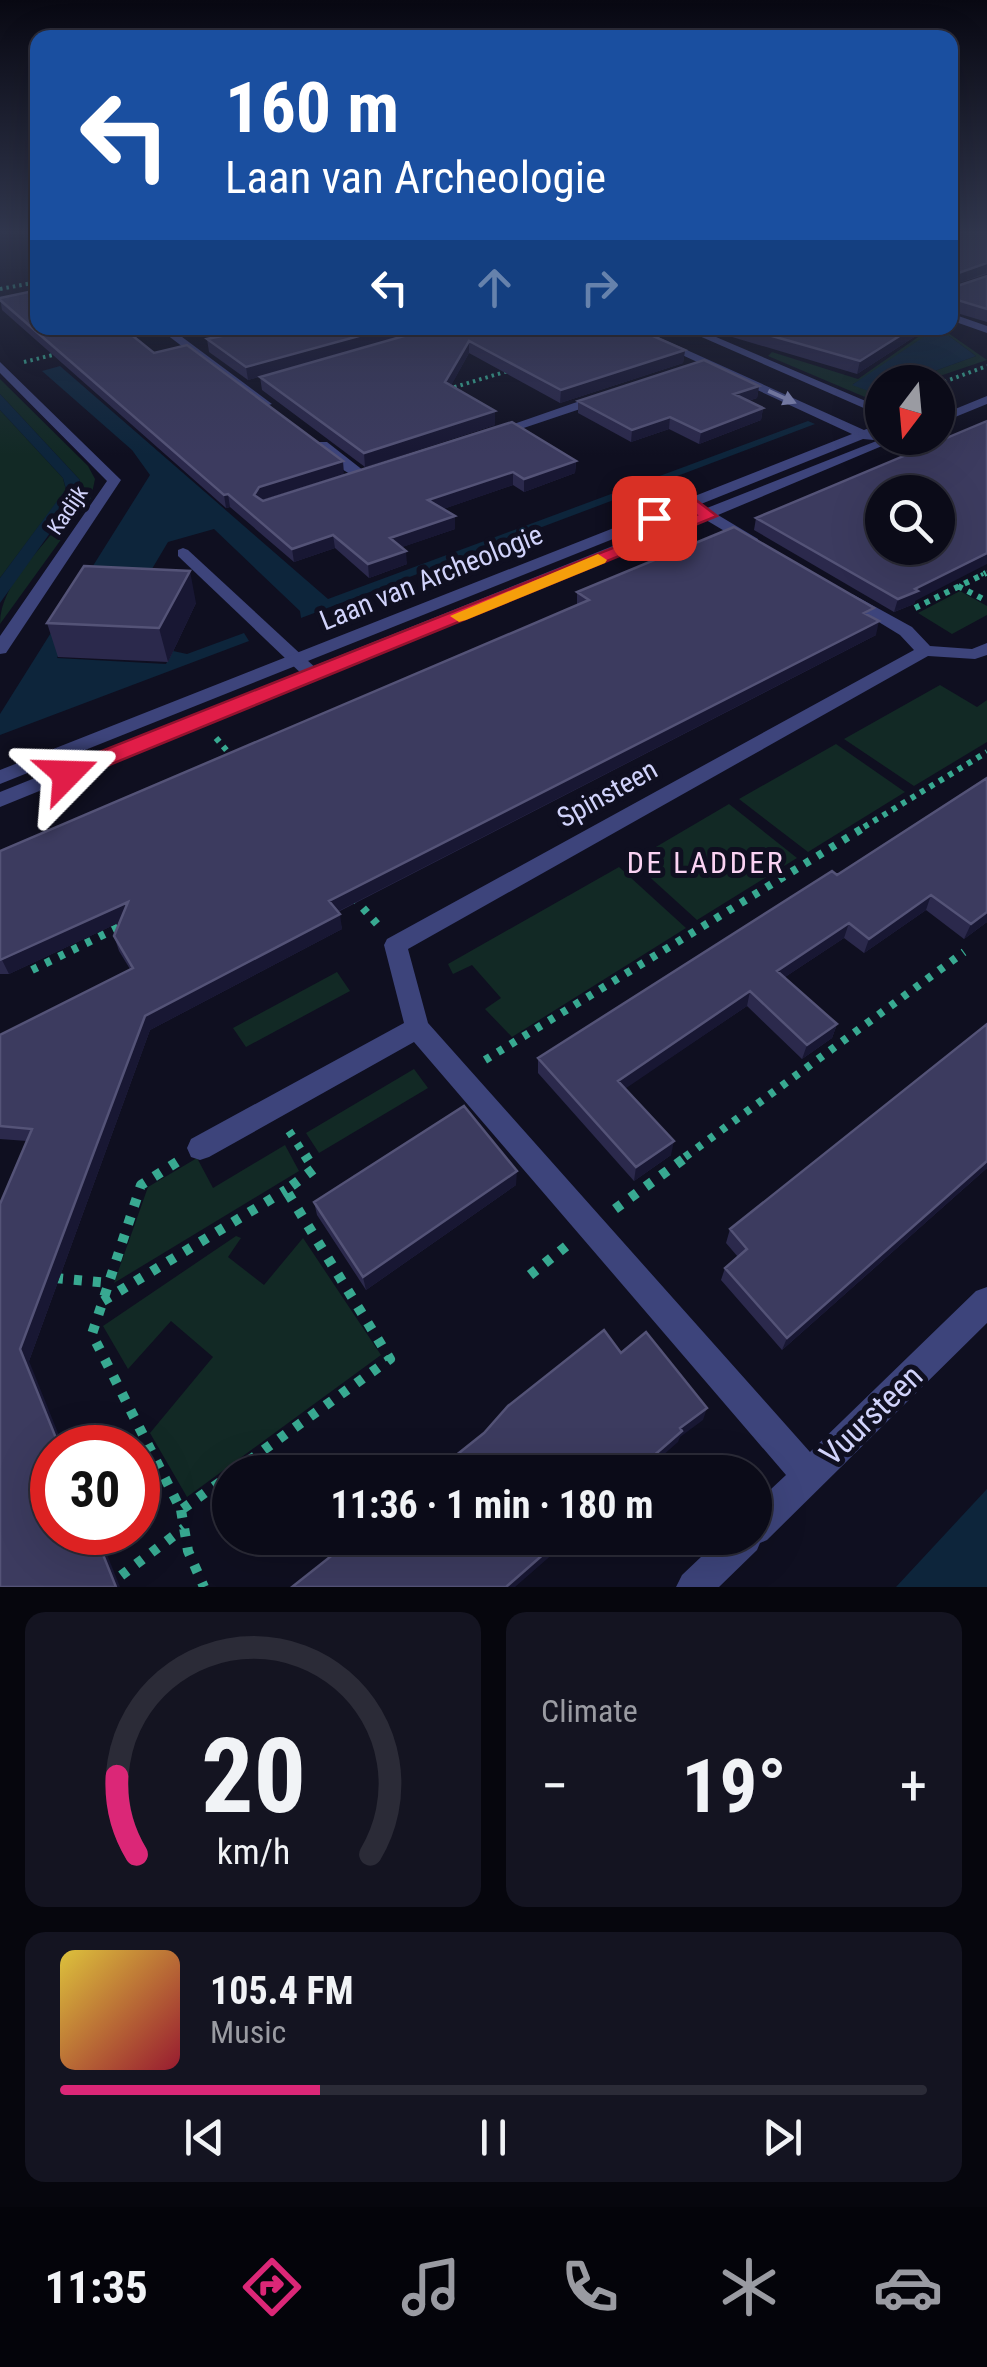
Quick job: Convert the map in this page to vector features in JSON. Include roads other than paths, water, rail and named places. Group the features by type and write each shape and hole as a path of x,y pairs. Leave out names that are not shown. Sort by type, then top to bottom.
{"street":[{"path":"958,319 987,330"},
{"path":"174,335 275,410"},
{"path":"645,335 864,434"},
{"path":"703,335 865,405"},
{"path":"688,370 707,363"},
{"name":"Kadijk","path":"0,367 114,480 0,649"},
{"path":"246,388 264,383"},
{"path":"955,398 987,385"},
{"path":"486,436 614,394"},
{"path":"955,413 987,400"},
{"path":"304,432 362,476"},
{"name":"Laan van Archeologie","path":"0,800 313,675 699,510 864,434"},
{"name":"Laan van Archeologie","path":"0,777 865,444"},
{"path":"346,481 398,464"},
{"path":"699,510 772,553"},
{"path":"182,553 313,675"},
{"path":"827,585 906,631 925,651 976,654 987,648"},
{"name":"Spinsteen","path":"417,1028 395,945 925,651"},
{"path":"200,1148 417,1028 809,1476"},
{"name":"Vuursteen","path":"772,1512 987,1302"},
{"path":"694,1587 728,1555"}],"water":[{"path":"927,335 949,336 976,356 951,365 882,365"},
{"path":"60,366 328,599 808,421 815,424 301,618 300,611 214,529 168,542 140,589 64,645 57,658 166,664 173,651 187,654 244,633 249,641 0,735 0,714 150,475 132,450 42,371"},
{"path":"865,376 865,390 852,385"},
{"path":"0,394 80,480 70,505 0,603 0,578 66,489 63,478 0,410"},
{"path":"987,1489 987,1587 896,1587"}],"district":[{"name":"DE LADDER","path":"706,863"}]}
